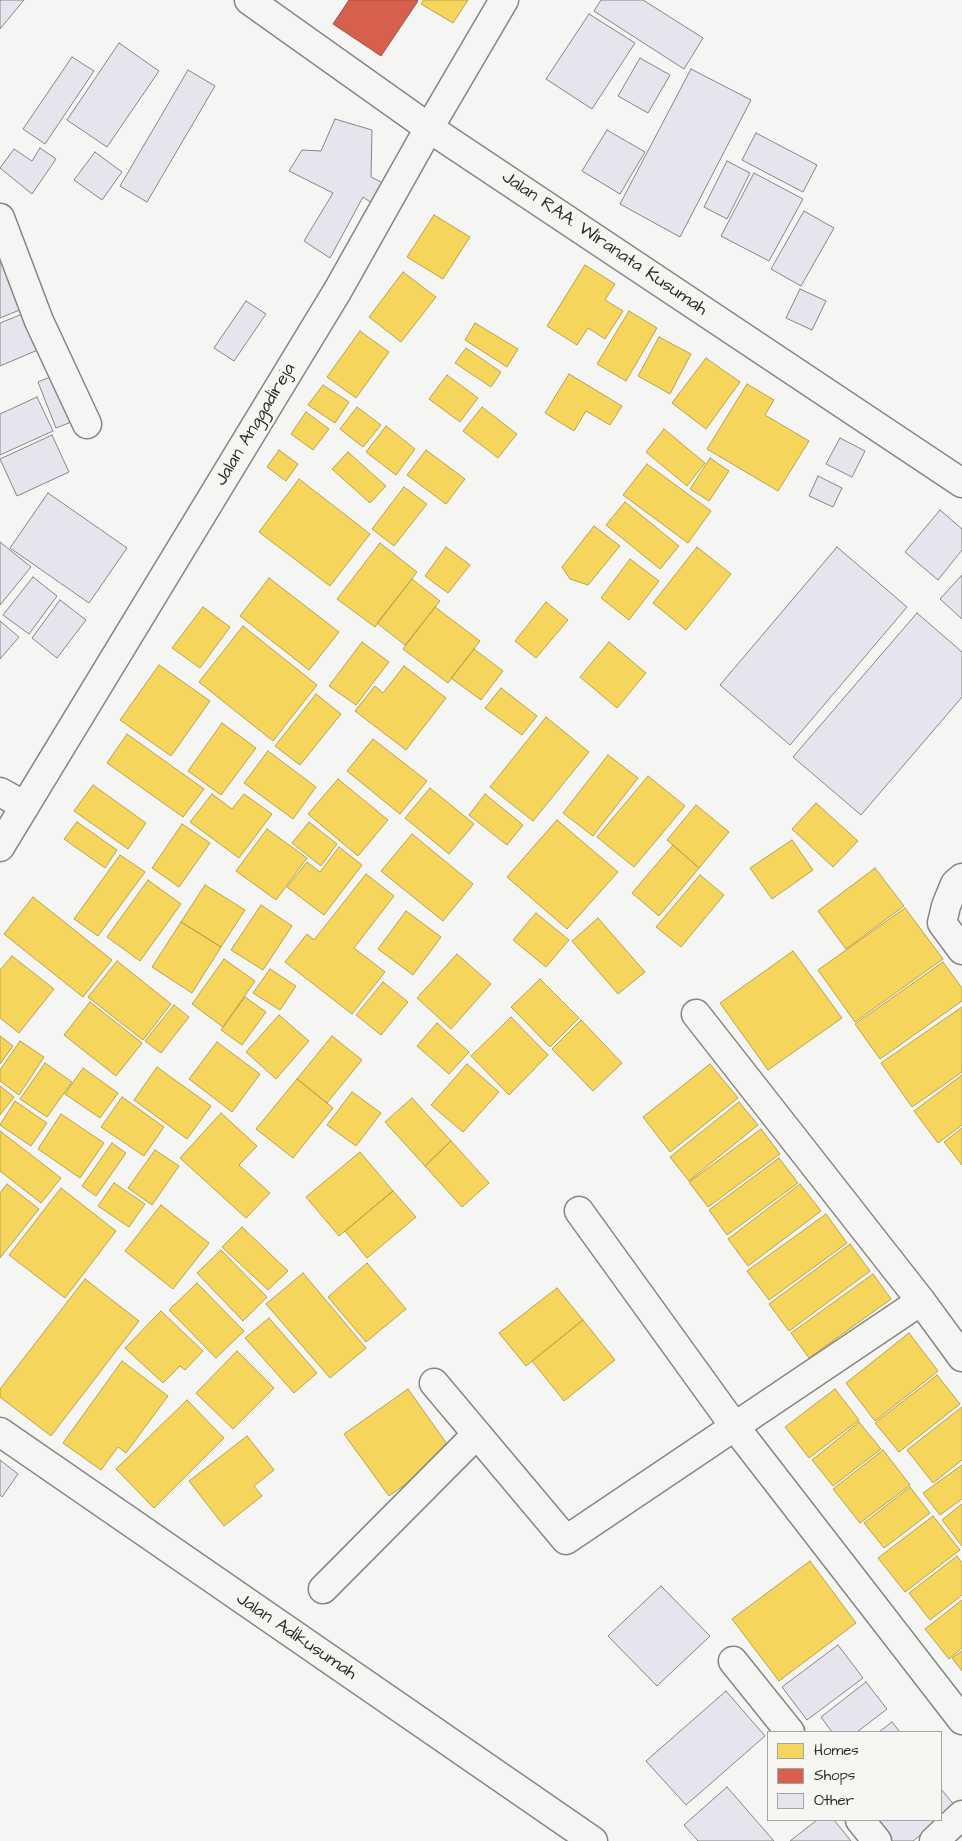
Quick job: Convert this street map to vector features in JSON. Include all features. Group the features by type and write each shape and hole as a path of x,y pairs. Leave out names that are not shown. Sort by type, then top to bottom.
{"main road":[{"name":"Jalan RAA. Wiranata Kusumah","path":"249,0 429,128 962,483"},
{"name":"Jalan Anggadireja","path":"0,847 338,290 429,128 504,0"},
{"path":"0,218 39,321 87,424"},
{"path":"0,792 24,806"},
{"path":"962,878 955,884 946,906 942,923 962,950"},
{"path":"696,1014 962,1356"},
{"path":"579,1211 735,1427 962,1720"},
{"path":"434,1383 566,1540 921,1301"},
{"name":"Jalan Adikusumah","path":"0,1432 593,1841"},
{"path":"323,1589 477,1434"},
{"path":"733,1660 789,1731"},
{"path":"934,1841 962,1815"},
{"path":"861,1821 877,1841"}],"building: Homes":[{"path":"424,0 468,0 453,23 421,4"},
{"path":"434,215 470,237 443,279 407,257"},
{"path":"585,265 615,284 605,300 623,311 605,339 588,328 577,345 547,326"},
{"path":"403,272 436,297 401,342 369,317"},
{"path":"629,311 657,328 626,381 597,364"},
{"path":"475,323 518,349 507,367 465,340"},
{"path":"360,331 389,352 356,398 327,377"},
{"path":"659,337 691,354 670,394 638,376"},
{"path":"466,348 501,372 491,387 455,363"},
{"path":"706,358 740,382 706,429 672,403"},
{"path":"569,374 622,406 610,425 586,411 574,431 545,413"},
{"path":"447,375 478,398 460,422 429,399"},
{"path":"747,384 774,400 765,415 809,441 778,491 707,449"},
{"path":"323,385 349,402 335,423 308,405"},
{"path":"357,407 381,425 363,447 340,429"},
{"path":"482,407 517,434 498,458 463,431"},
{"path":"306,412 329,429 313,450 291,434"},
{"path":"386,426 415,449 396,475 366,452"},
{"path":"664,429 705,463 687,486 646,452"},
{"path":"279,450 298,464 286,481 267,467"},
{"path":"426,450 465,479 446,504 407,475"},
{"path":"348,452 386,486 370,503 332,469"},
{"path":"710,458 729,471 709,501 690,489"},
{"path":"647,464 711,511 688,543 623,495"},
{"path":"299,479 370,534 330,586 259,532"},
{"path":"404,487 427,504 394,546 372,529"},
{"path":"625,502 679,546 660,569 606,525"},
{"path":"594,526 620,546 588,585 570,579 562,567"},
{"path":"380,543 417,572 375,627 337,599"},
{"path":"446,547 470,565 448,593 425,576"},
{"path":"697,547 731,574 686,630 653,603"},
{"path":"630,559 659,581 629,620 601,598"},
{"path":"269,578 339,632 309,670 240,616"},
{"path":"412,579 440,601 405,645 377,623"},
{"path":"546,602 568,620 536,658 515,641"},
{"path":"203,607 230,627 200,668 172,648"},
{"path":"435,607 480,641 448,683 403,649"},
{"path":"243,626 317,685 273,741 199,682"},
{"path":"362,642 389,662 356,705 329,686"},
{"path":"609,642 646,673 617,708 580,677"},
{"path":"474,649 503,671 481,700 451,678"},
{"path":"159,665 210,701 171,756 120,720"},
{"path":"404,666 446,698 406,750 355,711 375,686 383,693"},
{"path":"501,688 537,716 522,735 485,708"},
{"path":"316,694 341,714 300,765 275,746"},
{"path":"546,717 589,752 533,821 490,787"},
{"path":"222,723 256,748 221,795 188,771"},
{"path":"127,734 204,789 183,817 107,763"},
{"path":"373,739 427,781 400,814 347,771"},
{"path":"268,751 316,787 293,819 244,783"},
{"path":"608,755 638,778 593,836 563,813"},
{"path":"648,776 685,806 634,867 597,837"},
{"path":"338,779 388,820 358,856 308,814"},
{"path":"93,785 146,823 128,849 74,811"},
{"path":"430,788 474,824 449,854 405,818"},
{"path":"212,794 232,809 244,794 272,814 239,858 190,822"},
{"path":"485,794 523,825 507,845 469,815"},
{"path":"816,803 858,841 833,867 792,829"},
{"path":"696,805 729,832 699,868 667,840"},
{"path":"557,820 618,872 567,929 507,877"},
{"path":"77,822 117,850 105,868 64,839"},
{"path":"309,822 337,844 321,866 292,843"},
{"path":"182,824 210,843 179,887 152,868"},
{"path":"267,829 307,858 276,900 236,871"},
{"path":"412,834 473,884 443,921 381,871"},
{"path":"792,840 813,870 772,899 750,868"},
{"path":"673,845 699,868 659,916 632,893"},
{"path":"339,847 362,865 324,915 287,887 307,862 320,872"},
{"path":"120,855 145,872 98,936 74,919"},
{"path":"875,868 904,906 846,949 818,911"},
{"path":"366,874 394,896 354,948 385,972 352,1014 285,962 307,934 314,940"},
{"path":"700,875 724,895 681,947 656,927"},
{"path":"148,880 181,904 140,961 107,937"},
{"path":"205,885 245,910 221,947 181,922"},
{"path":"33,897 112,960 83,997 4,934"},
{"path":"261,905 292,926 263,970 231,950"},
{"path":"905,908 943,959 855,1022 818,970"},
{"path":"406,911 441,937 413,975 378,949"},
{"path":"536,913 569,940 546,967 513,940"},
{"path":"598,918 645,972 618,994 572,941"},
{"path":"181,922 221,947 192,993 152,967"},
{"path":"793,951 842,1018 768,1070 720,1003"},
{"path":"457,954 491,984 451,1029 417,998"},
{"path":"12,956 54,989 19,1033 0,1018 0,970"},
{"path":"224,959 255,981 223,1027 192,1004"},
{"path":"117,961 171,1004 143,1040 88,997"},
{"path":"943,962 962,988 962,1001 880,1059 855,1024"},
{"path":"270,969 296,986 280,1010 253,993"},
{"path":"540,979 579,1018 550,1047 511,1007"},
{"path":"383,982 408,1002 381,1035 356,1015"},
{"path":"245,997 266,1012 242,1045 221,1030"},
{"path":"90,1002 142,1043 116,1076 64,1035"},
{"path":"174,1005 189,1017 161,1053 145,1041"},
{"path":"962,1007 962,1072 912,1107 881,1063"},
{"path":"279,1015 309,1041 276,1079 246,1052"},
{"path":"511,1017 548,1055 509,1095 471,1056"},
{"path":"581,1020 622,1063 593,1091 552,1049"},
{"path":"437,1023 469,1052 449,1074 417,1046"},
{"path":"0,1036 13,1046 0,1064"},
{"path":"332,1036 362,1060 327,1103 297,1079"},
{"path":"20,1041 44,1057 19,1095 0,1081 0,1070"},
{"path":"217,1042 260,1074 232,1112 189,1079"},
{"path":"45,1063 72,1082 47,1117 20,1099"},
{"path":"467,1064 499,1092 463,1132 431,1105"},
{"path":"710,1064 738,1098 670,1152 643,1117"},
{"path":"157,1067 211,1106 187,1139 134,1100"},
{"path":"83,1068 118,1093 100,1118 65,1094"},
{"path":"962,1075 962,1125 938,1143 914,1111"},
{"path":"297,1079 333,1108 293,1158 256,1129"},
{"path":"0,1086 14,1097 0,1115"},
{"path":"352,1092 381,1113 356,1146 327,1125"},
{"path":"122,1097 164,1127 144,1156 101,1127"},
{"path":"412,1098 451,1141 425,1166 385,1122"},
{"path":"15,1101 47,1123 31,1146 0,1125"},
{"path":"739,1102 758,1125 689,1181 670,1157"},
{"path":"221,1113 257,1146 239,1165 270,1193 246,1218 180,1158"},
{"path":"61,1114 104,1143 80,1178 38,1149"},
{"path":"962,1128 962,1165 944,1142"},
{"path":"761,1129 780,1154 708,1207 689,1182"},
{"path":"0,1131 61,1178 41,1203 0,1171"},
{"path":"451,1141 489,1183 462,1207 425,1166"},
{"path":"112,1143 126,1153 96,1196 82,1186"},
{"path":"155,1150 179,1166 152,1205 128,1188"},
{"path":"360,1152 393,1191 339,1236 306,1197"},
{"path":"779,1158 798,1183 727,1235 709,1210"},
{"path":"114,1183 145,1204 129,1227 98,1206"},
{"path":"7,1184 39,1209 0,1258 0,1193"},
{"path":"800,1184 821,1211 748,1266 728,1239"},
{"path":"61,1188 116,1231 65,1298 9,1255"},
{"path":"393,1191 416,1217 367,1258 345,1231"},
{"path":"161,1205 209,1243 173,1289 125,1251"},
{"path":"826,1214 847,1243 769,1300 747,1271"},
{"path":"242,1227 288,1271 268,1290 222,1247"},
{"path":"850,1244 870,1271 789,1331 769,1304"},
{"path":"221,1250 267,1297 243,1321 197,1273"},
{"path":"367,1263 406,1309 366,1342 328,1297"},
{"path":"303,1273 366,1348 330,1378 266,1304"},
{"path":"873,1274 891,1299 809,1358 791,1333"},
{"path":"85,1279 139,1321 51,1436 0,1397 0,1389"},
{"path":"197,1283 244,1331 216,1358 169,1310"},
{"path":"557,1288 583,1320 526,1366 499,1333"},
{"path":"161,1311 203,1351 185,1370 180,1366 163,1383 125,1348"},
{"path":"269,1318 317,1373 294,1393 245,1338"},
{"path":"583,1320 615,1360 564,1401 532,1361"},
{"path":"909,1333 938,1371 875,1421 846,1383"},
{"path":"237,1351 274,1388 233,1429 196,1393"},
{"path":"122,1361 168,1396 126,1453 118,1447 101,1470 63,1443"},
{"path":"937,1375 960,1404 899,1452 875,1423"},
{"path":"408,1389 452,1451 389,1496 344,1434"},
{"path":"835,1389 859,1420 809,1458 785,1427"},
{"path":"187,1400 224,1438 154,1508 116,1469"},
{"path":"962,1407 962,1460 933,1483 907,1450"},
{"path":"859,1422 881,1449 833,1486 812,1460"},
{"path":"247,1436 274,1470 254,1486 262,1496 224,1526 189,1481"},
{"path":"883,1450 910,1485 860,1523 833,1489"},
{"path":"962,1465 962,1499 940,1515 923,1493"},
{"path":"910,1487 930,1513 884,1548 864,1523"},
{"path":"962,1504 962,1546 942,1520"},
{"path":"933,1516 960,1550 905,1592 878,1558"},
{"path":"957,1556 962,1563 962,1595 930,1620 909,1593"},
{"path":"810,1561 856,1623 779,1681 732,1619"},
{"path":"962,1600 962,1648 949,1659 925,1629"},
{"path":"962,1651 962,1671 952,1658"}],"building: Shops":[{"path":"349,0 418,1 381,56 333,24"}],"building: Other":[{"path":"0,0 24,0 0,29"},
{"path":"601,0 643,0 703,38 684,69 594,11"},
{"path":"589,14 635,43 592,109 546,79"},
{"path":"119,43 159,71 107,147 67,120"},
{"path":"72,57 94,71 45,144 23,129"},
{"path":"640,58 670,75 648,113 618,96"},
{"path":"691,69 751,100 680,237 620,204"},
{"path":"188,70 215,86 147,202 120,186"},
{"path":"335,119 372,130 371,177 383,183 376,206 363,197 330,258 304,241 333,193 289,171 302,150 321,151"},
{"path":"607,130 645,152 620,194 582,171"},
{"path":"756,133 817,165 803,192 742,160"},
{"path":"40,148 56,159 32,194 0,168 14,149 32,161"},
{"path":"95,152 122,172 102,200 74,180"},
{"path":"727,161 750,173 727,219 704,207"},
{"path":"754,173 803,199 769,261 721,236"},
{"path":"804,211 834,228 801,286 771,269"},
{"path":"5,255 27,307 0,318 0,257"},
{"path":"800,289 826,301 812,330 786,318"},
{"path":"246,301 266,314 234,361 214,348"},
{"path":"25,313 40,349 0,366 0,323"},
{"path":"60,373 79,419 56,428 38,382"},
{"path":"37,397 53,431 0,455 0,414"},
{"path":"52,435 69,472 17,496 0,459"},
{"path":"840,438 865,451 852,477 826,464"},
{"path":"818,476 842,488 833,507 809,496"},
{"path":"48,493 127,548 89,603 10,548"},
{"path":"940,510 962,529 962,550 938,580 905,552"},
{"path":"0,542 31,567 0,605"},
{"path":"837,547 907,607 790,745 720,685"},
{"path":"962,575 962,619 940,599"},
{"path":"33,577 57,596 29,634 3,615"},
{"path":"60,600 86,620 57,658 32,638"},
{"path":"917,613 962,652 962,697 861,815 793,757"},
{"path":"0,621 19,637 0,659"},
{"path":"0,1460 18,1474 2,1497 0,1495"},
{"path":"661,1586 710,1636 657,1686 608,1636"},
{"path":"838,1645 863,1678 807,1720 782,1687"},
{"path":"866,1682 887,1709 858,1731 831,1731 821,1717"},
{"path":"726,1691 765,1736 686,1805 646,1761"},
{"path":"892,1722 899,1731 880,1731"},
{"path":"727,1787 774,1841 698,1841 684,1825"},
{"path":"942,1790 955,1806 942,1817"},
{"path":"816,1821 835,1821 851,1841 790,1841"},
{"path":"871,1821 938,1821 913,1841 888,1841"}]}
